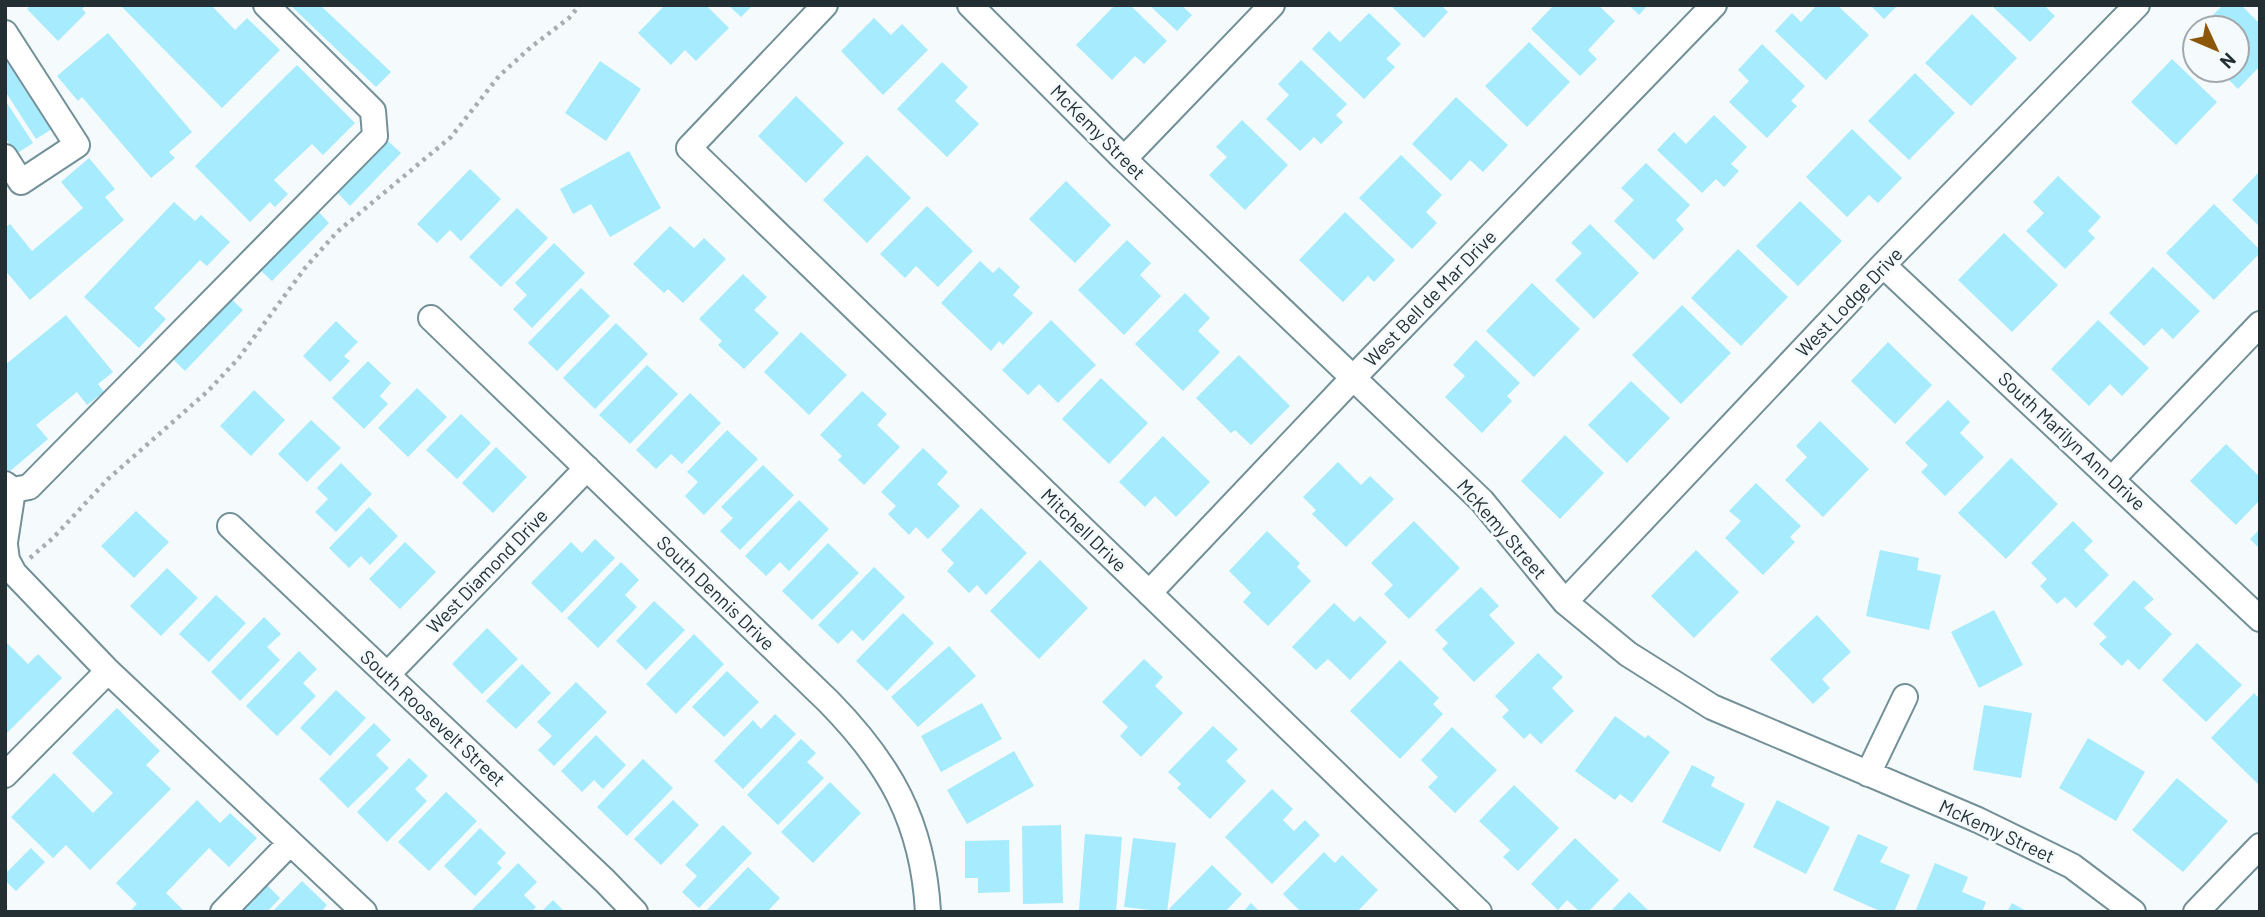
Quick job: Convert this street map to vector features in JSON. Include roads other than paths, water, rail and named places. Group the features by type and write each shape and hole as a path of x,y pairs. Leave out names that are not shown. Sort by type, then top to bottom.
{"street":[{"path":"266,5 373,111 375,136 29,486 9,487 5,544 7,560 14,573 108,671 365,912"},
{"name":"Mitchell Drive","path":"825,5 689,148 1479,912"},
{"name":"McKemy Street","path":"970,5 1124,159 1482,501 1565,602 1628,654 1712,707 1978,820 2073,866 2133,912"},
{"path":"1124,159 1272,5"},
{"name":"West Bell de Mar Drive","path":"1149,593 1714,5"},
{"name":"West Lodge Drive","path":"1565,602 1883,265 2137,5"},
{"path":"5,33 77,145 21,182 5,157"},
{"name":"South Marilyn Ann Drive","path":"1883,265 2260,618"},
{"name":"South Dennis Drive","path":"431,318 828,701 867,742 899,793 910,822 921,854 928,912"},
{"path":"2112,479 2260,324"},
{"name":"West Diamond Drive","path":"387,675 587,468"},
{"name":"South Roosevelt Street","path":"230,526 635,912"},
{"path":"5,775 108,671"},
{"path":"1868,774 1905,697"},
{"path":"223,912 290,843"},
{"path":"2196,912 2260,846"}]}
